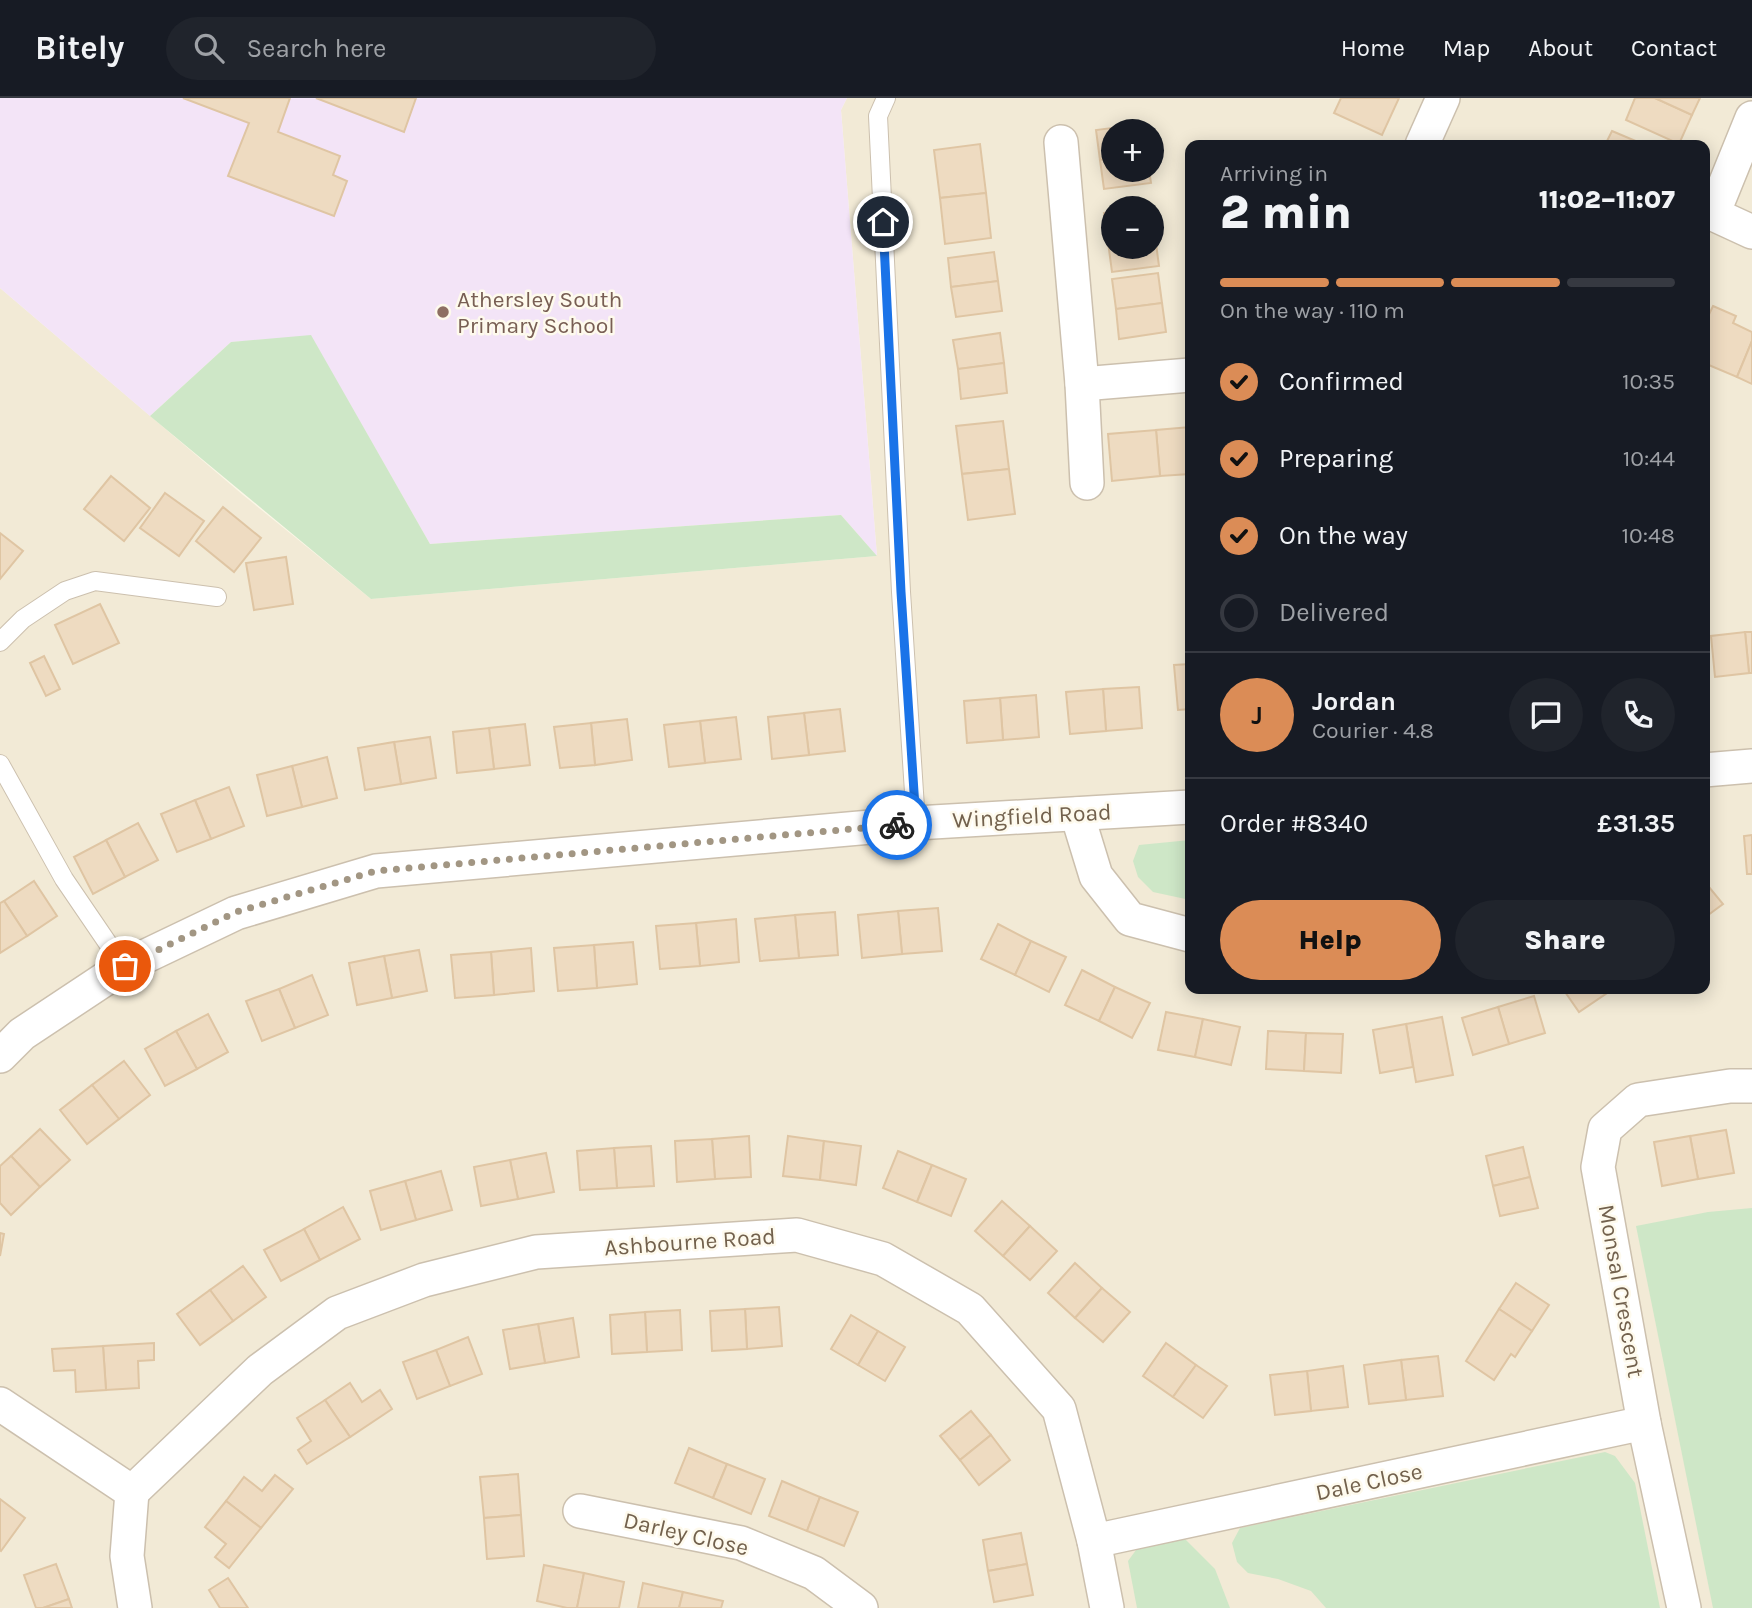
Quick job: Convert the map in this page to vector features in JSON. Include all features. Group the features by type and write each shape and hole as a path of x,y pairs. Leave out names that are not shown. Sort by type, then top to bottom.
{"street":[{"path":"1424,140 1443,98"},
{"path":"1710,219 1752,118"},
{"path":"1061,142 1082,384 1087,483"},
{"path":"1710,221 1752,232"},
{"path":"1082,384 1185,375"},
{"path":"1710,770 1752,766"},
{"name":"Wingfield Road","path":"0,1056 22,1034 125,966 236,912 376,871 916,823 1185,807"},
{"path":"1077,814 1096,876 1130,919 1185,934"},
{"name":"Monsal Crescent","path":"1684,1608 1644,1423 1598,1167 1605,1129 1638,1100 1730,1086 1752,1086"},
{"name":"Ashbourne Road","path":"132,1492 260,1370 337,1313 424,1280 536,1252 797,1235 883,1259 970,1309 1059,1409 1094,1541 1107,1608"},
{"path":"0,1404 132,1492 127,1556 135,1608"},
{"name":"Dale Close","path":"1094,1541 1644,1423"},
{"name":"Darley Close","path":"580,1511 741,1543 814,1573 861,1608"}],"lane":[{"path":"886,98 878,116 901,592 916,823"},
{"path":"0,642 23,619 65,591 95,581 217,597"},
{"path":"0,764 64,879 125,966"}],"shaded area":[{"name":"Athersley South Primary School","path":"0,98 847,98 841,110 877,556 841,515 430,544 311,336 231,342 150,416 0,288"},
{"path":"847,98 1752,98 1752,1608 0,1608 0,288 243,495 371,599 877,556 841,110"}],"green space":[{"path":"311,335 430,544 841,515 877,556 371,599 150,416 231,342"},
{"path":"1185,840 1185,899 1153,892 1138,877 1133,861 1139,845"},
{"path":"1752,1208 1752,1608 1713,1608 1636,1226 1708,1212"},
{"path":"1605,1452 1615,1456 1635,1483 1660,1608 1326,1608 1311,1591 1278,1579 1248,1573 1237,1562 1232,1543 1240,1528"},
{"path":"1184,1538 1215,1569 1230,1608 1137,1608 1128,1561 1139,1546"}],"building":[{"path":"183,98 290,98 278,132 340,156 333,175 347,181 334,216 228,176 249,123"},
{"path":"316,98 416,98 404,132"},
{"path":"1341,98 1399,98 1382,135 1334,113"},
{"path":"1635,98 1655,98 1692,115 1681,140 1670,140 1626,120"},
{"path":"1655,98 1700,98 1692,115"},
{"path":"1101,129 1100,160 1096,130"},
{"path":"1612,131 1633,140 1608,140"},
{"path":"980,144 986,193 940,198 934,150"},
{"path":"1103,182 1151,183 1104,189"},
{"path":"986,193 991,238 945,244 940,198"},
{"path":"994,252 998,281 951,287 948,258"},
{"path":"1110,259 1158,259 1159,266 1112,272"},
{"path":"1158,273 1162,303 1116,309 1112,279"},
{"path":"998,281 1002,311 956,317 951,287"},
{"path":"1162,303 1166,332 1119,339 1116,309"},
{"path":"1713,306 1736,316 1733,323 1752,332 1752,341 1737,377 1710,366 1710,312"},
{"path":"1000,333 1004,363 958,369 953,340"},
{"path":"1752,341 1752,384 1737,377"},
{"path":"1004,363 1007,393 961,399 958,369"},
{"path":"1003,421 1009,469 962,474 956,426"},
{"path":"1185,427 1185,474 1160,476 1156,430"},
{"path":"1156,430 1160,476 1112,481 1108,434"},
{"path":"1009,469 1015,514 968,520 962,474"},
{"path":"111,476 150,508 124,541 84,509"},
{"path":"165,493 204,521 179,556 140,528"},
{"path":"223,507 261,538 234,572 196,541"},
{"path":"0,533 23,551 0,579"},
{"path":"286,557 293,604 254,610 246,563"},
{"path":"100,604 119,643 73,664 55,625"},
{"path":"1745,632 1752,632 1752,673 1749,673"},
{"path":"1745,632 1749,673 1715,677 1711,636"},
{"path":"44,656 60,689 46,696 30,663"},
{"path":"1185,664 1185,709 1178,710 1174,665"},
{"path":"1139,687 1142,728 1106,731 1103,689"},
{"path":"1103,689 1106,731 1070,734 1066,692"},
{"path":"1036,695 1039,737 1003,740 1000,698"},
{"path":"1000,698 1003,740 967,743 964,701"},
{"path":"840,709 845,751 809,755 804,713"},
{"path":"804,713 809,755 772,759 768,717"},
{"path":"736,717 741,759 705,763 700,721"},
{"path":"627,719 632,760 595,765 591,723"},
{"path":"700,721 705,763 669,767 664,725"},
{"path":"591,723 595,765 560,768 554,727"},
{"path":"525,724 530,765 494,769 489,728"},
{"path":"489,728 494,769 457,773 453,732"},
{"path":"430,737 436,778 401,784 394,742"},
{"path":"394,742 401,784 365,790 358,748"},
{"path":"327,757 337,798 302,807 292,766"},
{"path":"292,766 302,807 267,816 257,775"},
{"path":"229,787 244,826 211,839 195,800"},
{"path":"195,800 211,839 177,852 161,814"},
{"path":"138,823 158,860 125,877 106,840"},
{"path":"1752,835 1752,874 1747,874 1744,836"},
{"path":"106,840 125,877 93,894 74,857"},
{"path":"34,881 57,916 27,936 4,901"},
{"path":"1710,888 1723,904 1710,914"},
{"path":"4,901 27,936 0,953 0,903"},
{"path":"938,908 942,951 902,954 898,911"},
{"path":"898,911 902,954 862,958 858,915"},
{"path":"835,912 838,955 799,958 795,915"},
{"path":"795,915 799,958 760,961 755,919"},
{"path":"736,919 739,962 700,966 696,923"},
{"path":"696,923 700,966 660,969 656,926"},
{"path":"998,924 1031,941 1015,975 981,959"},
{"path":"1031,941 1066,957 1049,992 1015,975"},
{"path":"633,942 637,984 597,988 594,945"},
{"path":"594,945 597,988 558,991 554,948"},
{"path":"531,948 534,991 494,995 491,952"},
{"path":"419,950 427,991 392,998 384,956"},
{"path":"491,952 494,995 455,998 451,955"},
{"path":"384,956 392,998 357,1005 349,963"},
{"path":"1082,970 1115,987 1099,1021 1065,1005"},
{"path":"312,975 328,1015 295,1028 279,989"},
{"path":"1115,987 1150,1003 1132,1038 1099,1021"},
{"path":"279,989 295,1028 262,1041 246,1001"},
{"path":"1566,994 1606,994 1579,1012"},
{"path":"1534,996 1545,1033 1509,1044 1498,1007"},
{"path":"1498,1007 1509,1044 1473,1055 1462,1018"},
{"path":"1166,1012 1203,1019 1195,1057 1158,1050"},
{"path":"208,1014 228,1052 197,1069 176,1031"},
{"path":"1442,1017 1453,1075 1416,1082 1406,1024"},
{"path":"1203,1019 1240,1027 1231,1065 1195,1057"},
{"path":"1406,1024 1413,1067 1380,1073 1373,1030"},
{"path":"176,1031 197,1069 165,1086 145,1049"},
{"path":"1268,1031 1306,1033 1304,1071 1266,1069"},
{"path":"1306,1033 1343,1034 1341,1073 1304,1071"},
{"path":"124,1061 150,1095 119,1119 92,1085"},
{"path":"92,1085 119,1119 87,1144 60,1110"},
{"path":"40,1129 70,1160 40,1187 11,1156"},
{"path":"1726,1130 1734,1173 1698,1179 1690,1136"},
{"path":"749,1136 751,1177 715,1179 712,1139"},
{"path":"788,1136 824,1141 820,1180 783,1176"},
{"path":"1690,1136 1698,1179 1662,1186 1654,1142"},
{"path":"712,1139 715,1179 677,1182 675,1141"},
{"path":"824,1141 861,1146 856,1185 820,1180"},
{"path":"651,1146 654,1186 617,1188 614,1148"},
{"path":"1523,1147 1530,1177 1493,1186 1486,1156"},
{"path":"614,1148 617,1188 580,1190 577,1151"},
{"path":"898,1151 932,1165 917,1202 883,1188"},
{"path":"546,1153 554,1192 518,1199 510,1160"},
{"path":"11,1156 40,1187 11,1215 0,1203 0,1166"},
{"path":"510,1160 518,1199 481,1206 474,1167"},
{"path":"932,1165 966,1179 951,1216 917,1202"},
{"path":"441,1171 452,1210 416,1220 405,1181"},
{"path":"1530,1177 1538,1208 1500,1216 1493,1186"},
{"path":"405,1181 416,1220 381,1230 370,1191"},
{"path":"1002,1201 1030,1226 1003,1256 975,1231"},
{"path":"343,1207 360,1239 320,1260 304,1229"},
{"path":"1030,1226 1057,1251 1030,1280 1003,1256"},
{"path":"304,1229 320,1260 281,1281 264,1250"},
{"path":"0,1233 4,1234 0,1256"},
{"path":"1075,1263 1102,1288 1075,1318 1048,1293"},
{"path":"243,1266 266,1297 233,1321 210,1290"},
{"path":"1516,1283 1549,1305 1532,1331 1499,1309"},
{"path":"1102,1288 1130,1312 1103,1342 1075,1318"},
{"path":"210,1290 233,1321 200,1345 177,1314"},
{"path":"779,1307 782,1346 747,1349 745,1309"},
{"path":"745,1309 747,1349 712,1351 710,1311"},
{"path":"1499,1309 1532,1331 1515,1357 1511,1354 1494,1380 1466,1361"},
{"path":"680,1310 682,1350 647,1352 645,1312"},
{"path":"645,1312 647,1352 612,1354 610,1315"},
{"path":"851,1315 878,1331 858,1365 831,1349"},
{"path":"573,1318 579,1357 545,1363 538,1324"},
{"path":"538,1324 545,1363 510,1369 503,1330"},
{"path":"878,1331 905,1347 885,1381 858,1365"},
{"path":"468,1337 482,1374 450,1386 436,1350"},
{"path":"154,1343 154,1360 138,1361 139,1388 106,1390 103,1346"},
{"path":"1166,1343 1196,1365 1173,1397 1143,1376"},
{"path":"103,1346 106,1390 76,1392 75,1370 54,1371 52,1349"},
{"path":"436,1350 450,1386 417,1399 403,1362"},
{"path":"1438,1356 1443,1396 1406,1400 1401,1360"},
{"path":"1401,1360 1406,1400 1369,1404 1364,1365"},
{"path":"1196,1365 1227,1386 1203,1418 1173,1397"},
{"path":"1343,1366 1348,1407 1311,1411 1307,1371"},
{"path":"1307,1371 1311,1411 1275,1415 1270,1375"},
{"path":"350,1383 362,1402 380,1390 392,1409 350,1437 325,1400"},
{"path":"325,1400 350,1437 307,1464 298,1450 311,1441 297,1418"},
{"path":"971,1411 991,1435 960,1460 940,1436"},
{"path":"991,1435 1010,1460 979,1485 960,1460"},
{"path":"689,1448 727,1464 713,1498 675,1483"},
{"path":"727,1464 765,1479 751,1514 713,1498"},
{"path":"518,1474 521,1515 484,1518 480,1477"},
{"path":"275,1475 293,1489 261,1528 226,1501 244,1477 262,1491"},
{"path":"782,1481 820,1497 807,1531 769,1516"},
{"path":"820,1497 858,1512 844,1546 807,1531"},
{"path":"0,1499 25,1518 1,1551 0,1550"},
{"path":"226,1501 261,1528 229,1568 215,1557 226,1544 205,1527"},
{"path":"521,1515 524,1556 487,1559 484,1518"},
{"path":"1021,1533 1027,1564 988,1571 983,1540"},
{"path":"56,1564 69,1599 36,1608 24,1575"},
{"path":"1027,1564 1033,1595 994,1602 988,1571"},
{"path":"544,1565 584,1573 577,1608 537,1601"},
{"path":"584,1573 624,1582 619,1608 577,1608"},
{"path":"228,1578 248,1608 220,1608 209,1590"},
{"path":"643,1583 683,1592 679,1608 638,1608"},
{"path":"683,1592 723,1601 721,1608 679,1608"},
{"path":"69,1599 72,1608 43,1608"}],"way so far":[{"path":"125,966 236,912 376,871 897,825"}],"place":[{"name":"Athersley South Primary School","path":"443,312"}],"route":[{"path":"883,222 901,592 916,823 897,825"}]}
